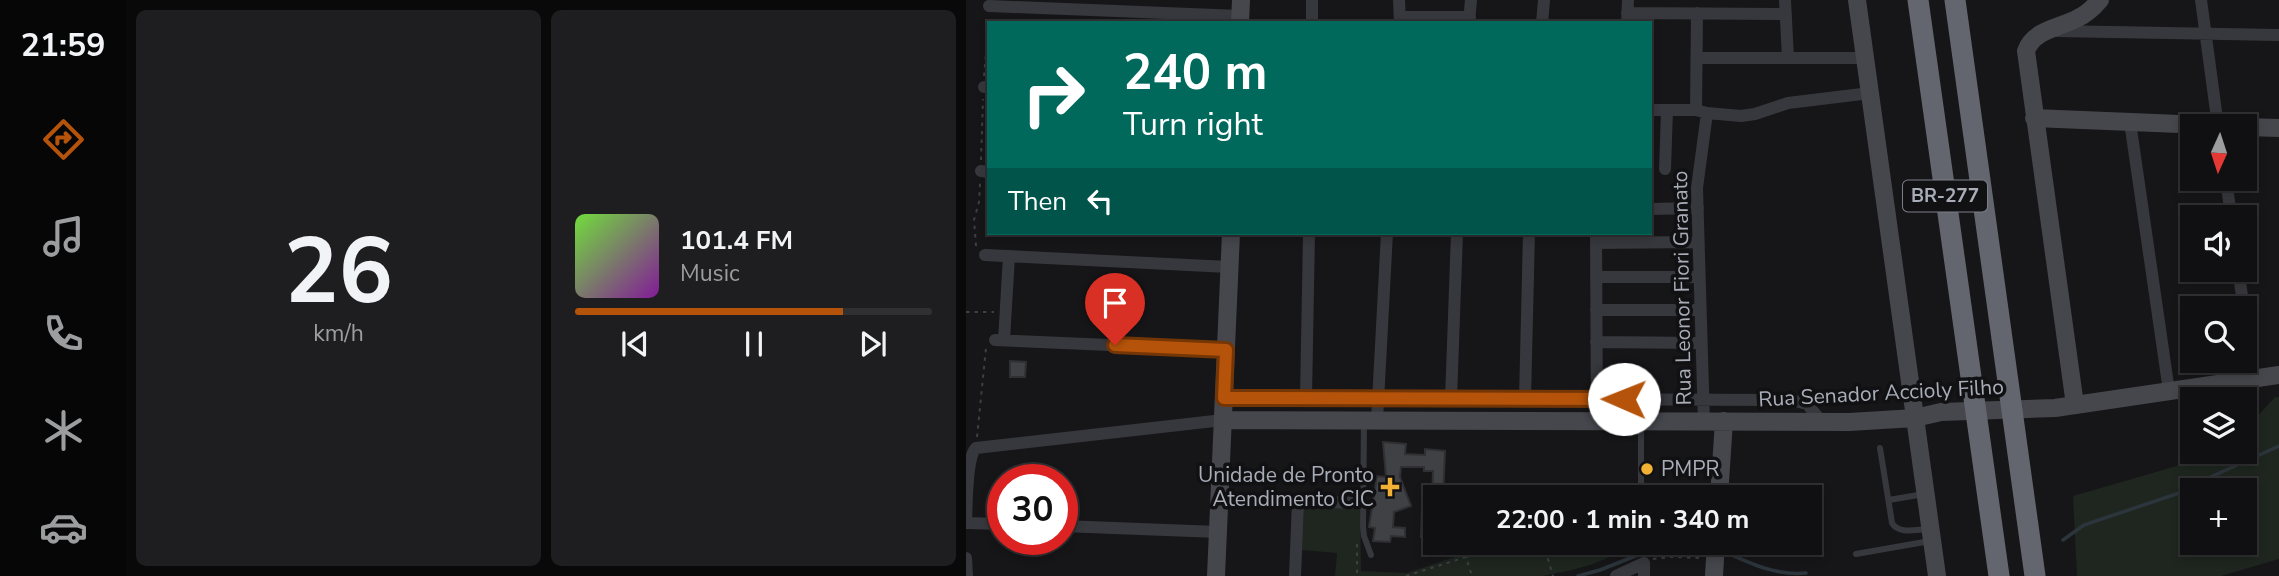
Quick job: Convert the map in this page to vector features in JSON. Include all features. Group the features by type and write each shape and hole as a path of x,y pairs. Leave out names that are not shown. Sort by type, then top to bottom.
{"highway":[{"name":"BR-277","path":"1918,0 1999,576"},
{"name":"BR-277","path":"1955,0 2035,576"}],"street":[{"path":"1312,0 1312,21"},
{"path":"1399,0 1400,20 1469,20 1471,0"},
{"path":"1542,21 1544,0"},
{"path":"1857,0 1937,576"},
{"path":"2075,405 2026,51 2033,39 2079,18 2100,0"},
{"path":"2201,0 2216,114"},
{"path":"989,6 1083,17 1241,13"},
{"path":"1627,12 1697,13 1785,7 1788,58"},
{"name":"Rua Leonor Fiori Granato","path":"1697,13 1696,58 1702,111 1698,208 1704,422"},
{"path":"2048,31 2279,35"},
{"path":"1696,58 1865,58"},
{"path":"1652,110 1747,115 1788,103 1870,93"},
{"path":"1664,169 1667,110"},
{"path":"2034,118 2180,124"},
{"path":"2130,122 2169,391"},
{"path":"2258,127 2279,128"},
{"path":"1652,209 1698,208"},
{"path":"1216,576 1231,235"},
{"path":"1306,398 1309,235"},
{"path":"1371,420 1378,398 1387,235"},
{"path":"1451,399 1457,235"},
{"path":"1525,399 1529,235"},
{"path":"1597,421 1596,238 1699,242"},
{"path":"981,254 1230,267"},
{"path":"1009,256 995,341 1226,350"},
{"path":"1596,277 1699,277"},
{"path":"1596,310 1700,310"},
{"path":"1597,342 1702,342"},
{"path":"2252,373 2253,379"},
{"name":"Rua Senador Accioly Filho","path":"976,448 1223,420 1822,422 1914,418 1941,412 2043,409 2279,375"},
{"path":"1224,398 1800,401 1813,409 1822,422"},
{"path":"1720,485 1724,421"},
{"path":"976,448 970,455 969,462 966,522 987,523"},
{"path":"1295,576 1298,501 1358,503"},
{"path":"1078,527 1218,532"},
{"path":"966,558 967,576"},
{"path":"1616,576 1644,569"}],"lane":[{"path":"1371,420 1363,527 1371,555"},
{"path":"1641,421 1642,485"},
{"path":"1880,448 1895,528 1931,535"},
{"path":"1889,500 1926,494"},
{"path":"1856,554 1931,535"}],"path":[{"path":"988,21 989,6"},
{"path":"981,254 974,220 985,172 987,60"},
{"path":"966,312 996,312 995,320"},
{"path":"976,448 995,341"},
{"path":"1266,496 1290,497 1298,501"},
{"path":"1406,576 1472,555"},
{"path":"1547,555 1553,576"},
{"path":"1466,557 1472,576"},
{"path":"1644,569 1664,557 1715,559"}],"shaded area":[{"path":"2275,397 2279,397 2279,559 2221,576 2077,576 2073,496 2184,464 2257,464 2257,417"},
{"path":"1303,507 1360,508 1361,571 1407,573 1460,555 1614,555 1591,564 1543,576 1335,576 1337,553 1301,550"}],"building":[{"path":"1010,361 1026,362 1025,377 1010,377"},
{"name":"Unidade de Pronto Atendimento CIC","path":"1383,442 1406,444 1405,454 1425,455 1425,449 1445,451 1444,485 1432,485 1433,471 1424,471 1424,467 1401,467 1400,477 1411,506 1394,512 1393,527 1405,528 1405,537 1391,536 1390,542 1373,541 1375,528 1369,527 1377,476 1386,477"},
{"path":"1422,506 1423,506 1423,537"}],"waterway":[{"path":"2063,540 2084,525 2200,486 2204,480 2279,446"},
{"path":"1578,576 1638,555"},
{"path":"1732,555 1775,571 1806,573"}],"place":[{"name":"PMPR","path":"1647,469"},
{"name":"Unidade de Pronto Atendimento CIC","path":"1390,487"}],"route":[{"path":"1115,345 1226,350 1224,398 1624,399"}]}
